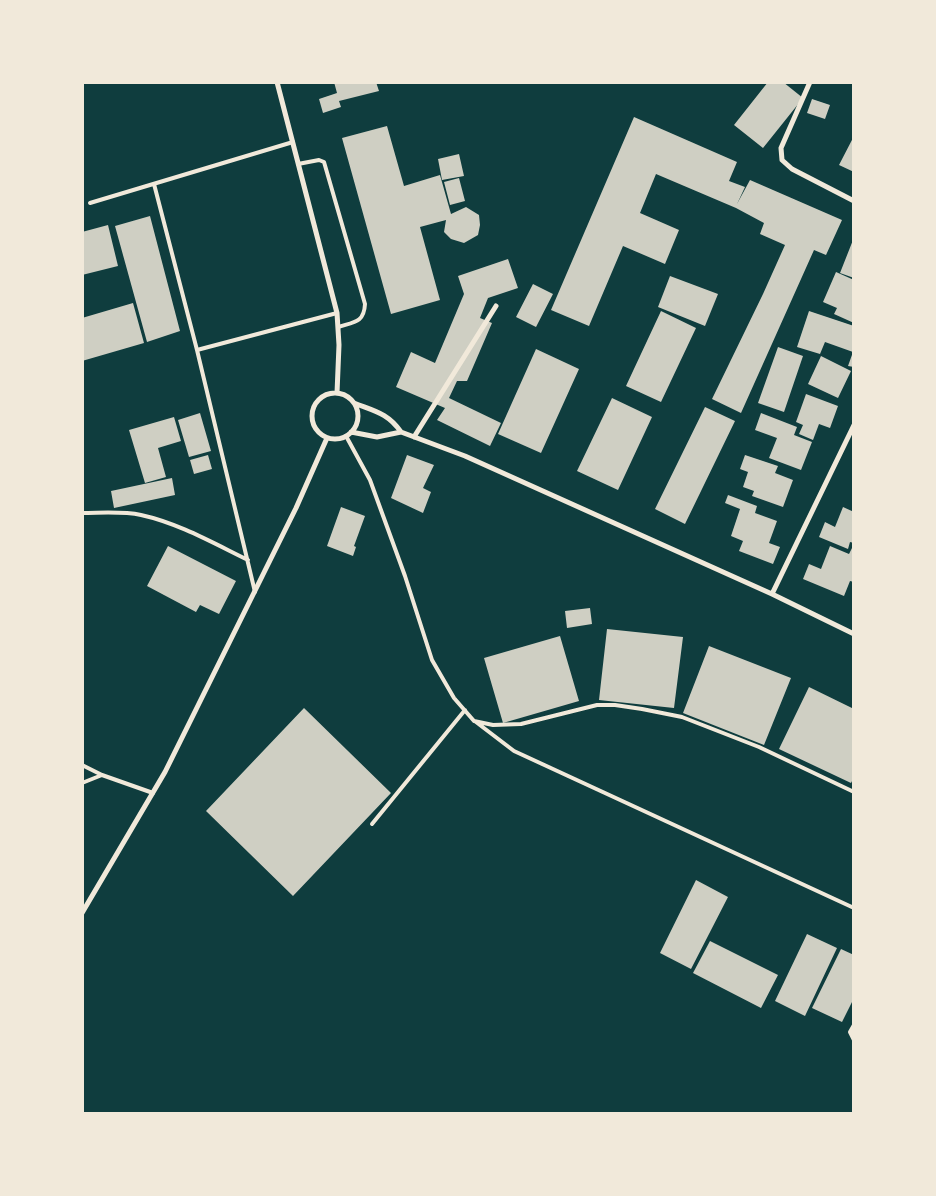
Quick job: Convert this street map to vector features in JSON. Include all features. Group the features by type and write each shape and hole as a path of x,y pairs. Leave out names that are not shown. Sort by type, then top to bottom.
{"street":[{"path":"277,82 337,313 339,370 337,393"},
{"path":"810,82 782,148 782,160 792,169 854,201"},
{"path":"414,437 496,306"},
{"path":"337,393 344,394 354,403 357,408 358,422 349,434 339,439 327,438 315,427 312,419 313,411 321,397 337,393"},
{"path":"354,403 386,415 401,432"},
{"path":"772,594 854,425"},
{"path":"349,434 377,437 401,432 465,456 772,594 854,634"},
{"path":"82,913 166,772 296,508 327,438"}],"lane":[{"path":"90,203 292,142"},
{"path":"298,164 319,160 324,162 365,304 365,314 360,319 338,327"},
{"path":"154,184 197,350 255,593"},
{"path":"197,350 337,313"},
{"path":"349,434 370,480 405,576 432,660 454,698 474,721 514,751 854,908"},
{"path":"82,513 139,514 157,519 174,524 248,560"},
{"path":"474,721 493,725 521,724 596,705 615,705 642,709 682,717 759,747 854,792"},
{"path":"372,824 465,710"},
{"path":"82,765 102,776 153,793"},
{"path":"82,783 102,776"},
{"path":"854,1024 850,1032 854,1040"}],"building":[{"path":"334,82 376,82 379,91 339,101 341,107 323,113 319,99 337,93"},
{"path":"768,82 783,82 803,98 763,148 734,125"},
{"path":"812,99 830,105 825,119 807,113"},
{"path":"634,117 737,162 729,181 745,187 737,204 750,180 842,220 826,255 814,250 741,413 712,399 785,245 760,234 764,223 736,208 656,174 640,213 679,230 665,264 623,246 589,326 551,310"},
{"path":"387,126 404,186 440,175 451,214 466,207 479,215 480,225 478,235 464,243 451,239 444,232 446,220 420,227 440,300 391,314 342,138"},
{"path":"854,136 854,172 839,165"},
{"path":"459,154 464,176 442,180 438,159"},
{"path":"459,178 465,201 450,205 444,182"},
{"path":"150,216 180,331 147,342 115,226"},
{"path":"108,225 118,266 82,275 82,232"},
{"path":"854,240 854,278 840,273"},
{"path":"508,259 518,288 488,298 480,318 492,323 467,381 457,381 449,398 501,423 490,446 437,420 445,408 396,387 411,352 435,363 464,294 458,276"},
{"path":"836,272 854,280 854,323 834,314 837,308 823,302"},
{"path":"670,276 718,294 705,326 658,307"},
{"path":"533,284 553,294 536,327 516,317"},
{"path":"133,303 144,343 82,361 82,318"},
{"path":"661,311 696,328 661,402 626,386"},
{"path":"809,311 854,326 854,367 848,366 853,352 825,342 820,354 797,347"},
{"path":"778,347 803,356 784,412 758,403"},
{"path":"536,349 579,369 541,453 498,434"},
{"path":"821,356 851,371 838,398 808,384"},
{"path":"806,394 838,406 830,428 819,424 813,440 799,434 803,425 796,422"},
{"path":"612,398 652,417 618,490 577,471"},
{"path":"705,407 735,421 685,524 655,509"},
{"path":"200,413 211,451 189,457 178,420"},
{"path":"761,413 797,427 794,435 812,442 801,470 769,458 777,438 755,430"},
{"path":"174,417 181,441 158,448 166,477 145,483 129,430"},
{"path":"208,455 212,469 194,474 190,460"},
{"path":"407,455 434,465 423,488 431,492 423,513 391,498"},
{"path":"745,455 778,466 775,473 793,480 783,507 752,496 754,491 743,487 748,472 740,469"},
{"path":"172,478 175,495 114,508 111,491"},
{"path":"728,495 757,506 755,513 777,521 769,543 780,547 773,564 739,551 743,541 731,536 740,509 725,503"},
{"path":"341,507 365,516 354,546 356,547 353,556 327,546"},
{"path":"843,507 854,512 854,543 850,542 848,549 819,537 825,522 835,527"},
{"path":"168,546 236,581 219,614 200,605 196,612 147,586"},
{"path":"830,546 849,554 852,548 854,549 854,582 850,581 844,596 803,579 809,564 821,569"},
{"path":"590,608 592,624 567,628 565,611"},
{"path":"607,629 683,637 674,708 599,700"},
{"path":"560,636 579,701 503,723 484,658"},
{"path":"709,646 791,678 764,745 683,713"},
{"path":"809,687 854,709 854,777 851,783 779,749"},
{"path":"304,708 391,793 293,896 206,811"},
{"path":"696,880 728,897 691,969 660,953"},
{"path":"807,934 837,948 805,1016 775,1001"},
{"path":"710,941 778,975 761,1008 693,973"},
{"path":"841,949 854,955 854,998 842,1022 812,1008"}]}
